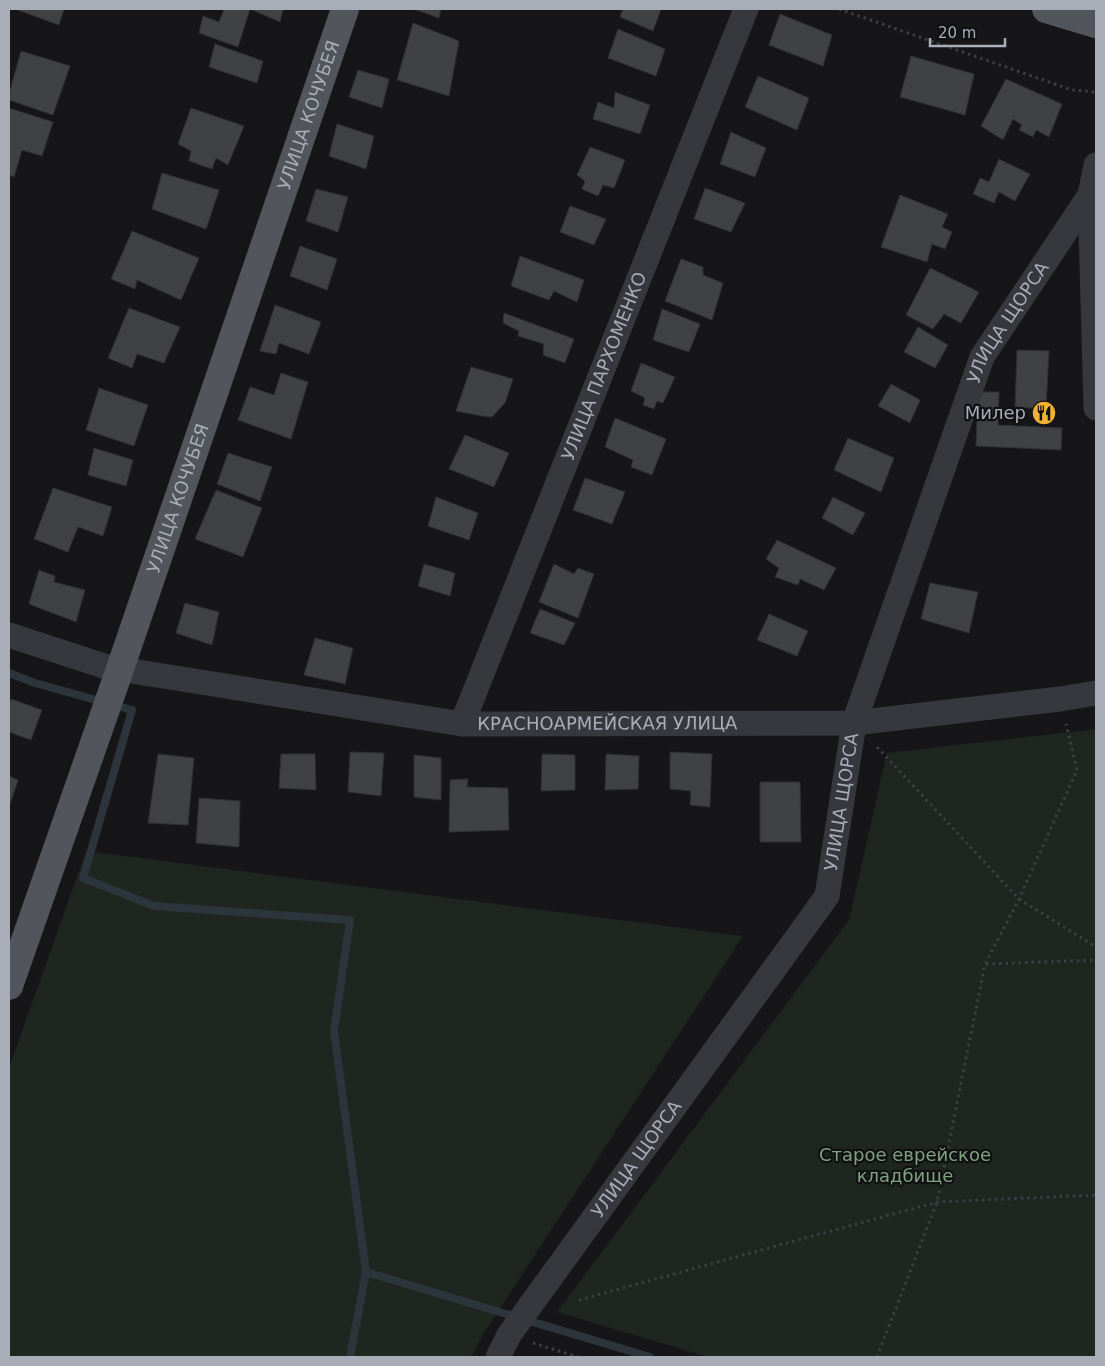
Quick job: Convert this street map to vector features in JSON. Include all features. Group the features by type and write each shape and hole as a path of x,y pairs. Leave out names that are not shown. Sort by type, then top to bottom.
{"main road":[{"name":"УЛИЦА КОЧУБЕЯ","path":"9,986 120,669 345,9"},
{"path":"1046,9 1096,24"}],"street":[{"name":"УЛИЦА ПАРХОМЕНКО","path":"462,724 746,9"},
{"path":"1096,165 1090,195 1096,408"},
{"name":"УЛИЦА ЩОРСА","path":"498,1357 509,1335 827,896 854,723 982,357 1090,195"},
{"name":"КРАСНОАРМЕЙСКАЯ УЛИЦА","path":"9,635 107,667 462,724 854,723 1060,699 1096,693"}],"path":[{"path":"839,9 1072,90 1096,92"},
{"path":"877,1357 937,1202 986,964 1019,899 1077,770 1060,699"},
{"path":"854,723 1019,899 1096,947"},
{"path":"986,964 1096,960"},
{"path":"579,1300 937,1202 1096,1195"},
{"path":"509,1335 578,1357"}],"green space":[{"name":"Старое еврейское кладбище","path":"1096,729 1096,1355 1086,1357 708,1357 557,1312 849,920 887,753"},
{"path":"86,851 743,936 484,1333 471,1357 9,1357 9,1068"}],"building":[{"path":"15,9 64,9 59,25"},
{"path":"224,9 250,9 238,47 199,33 203,16 219,22"},
{"path":"250,9 283,9 280,22"},
{"path":"414,9 441,9 439,18"},
{"path":"623,9 661,9 653,31 620,17"},
{"path":"780,14 832,35 823,66 769,45"},
{"path":"413,23 459,41 449,96 397,80"},
{"path":"618,29 665,49 656,76 608,58"},
{"path":"215,44 263,61 257,83 209,67"},
{"path":"21,51 70,66 53,115 9,100"},
{"path":"911,56 974,74 965,115 900,97"},
{"path":"358,70 389,79 382,108 349,97"},
{"path":"758,76 809,98 797,130 745,107"},
{"path":"1006,79 1062,104 1049,137 1036,130 1033,137 1019,130 1022,125 1013,119 1003,140 981,126"},
{"path":"615,92 650,105 640,134 593,119 598,102 614,108"},
{"path":"9,108 53,122 42,156 22,150 14,177 9,175"},
{"path":"191,108 244,126 228,165 216,158 212,169 189,161 191,151 178,144"},
{"path":"337,124 374,136 366,169 329,156"},
{"path":"731,132 766,148 755,177 720,164"},
{"path":"590,147 625,160 614,188 603,185 598,196 582,189 585,181 577,175"},
{"path":"999,159 1030,174 1015,201 999,192 994,203 973,194 980,178 989,182"},
{"path":"162,173 219,190 206,229 152,209"},
{"path":"705,188 745,203 731,232 694,219"},
{"path":"316,189 348,197 338,232 306,221"},
{"path":"900,195 948,214 942,227 952,232 945,249 932,244 927,262 881,247"},
{"path":"570,206 606,219 594,245 560,232"},
{"path":"132,231 199,258 181,300 137,280 135,289 111,279"},
{"path":"300,246 337,259 327,290 290,276"},
{"path":"520,256 584,280 577,302 554,291 549,300 511,286"},
{"path":"681,259 703,267 703,275 723,283 712,320 665,301"},
{"path":"930,268 979,292 961,323 944,314 933,329 906,315"},
{"path":"275,305 321,322 309,354 279,343 276,354 260,351"},
{"path":"129,308 180,327 164,363 137,354 132,368 108,358"},
{"path":"662,309 700,324 689,352 653,340"},
{"path":"504,313 574,339 565,363 543,355 544,344 518,336 519,331 503,323"},
{"path":"918,327 948,345 935,368 904,352"},
{"path":"1017,350 1049,351 1046,409 1015,407"},
{"path":"641,363 675,377 663,403 657,401 654,409 643,405 645,398 631,391"},
{"path":"471,367 513,379 505,403 492,417 456,411"},
{"path":"281,373 308,382 291,439 238,420 250,387 274,395"},
{"path":"891,384 920,400 910,423 878,406"},
{"path":"99,388 148,405 134,446 86,430"},
{"path":"978,392 999,392 998,425 1062,428 1061,450 976,446"},
{"path":"615,418 666,439 652,475 631,467 633,460 605,447"},
{"path":"465,435 509,453 494,487 449,469"},
{"path":"848,438 894,458 881,492 834,470"},
{"path":"94,448 133,460 126,486 88,475"},
{"path":"228,453 272,467 260,501 217,484"},
{"path":"585,478 625,492 612,524 573,510"},
{"path":"53,488 112,507 103,536 78,527 68,552 34,539"},
{"path":"216,490 262,508 243,557 195,539"},
{"path":"436,497 478,513 469,540 428,526"},
{"path":"833,497 865,513 853,535 822,518"},
{"path":"777,540 836,568 824,590 800,579 798,585 775,577 779,568 766,559"},
{"path":"424,564 455,573 450,596 418,586"},
{"path":"554,564 574,574 578,568 594,574 578,618 539,602"},
{"path":"39,570 55,576 54,582 85,590 76,622 29,604"},
{"path":"930,583 978,592 969,633 921,619"},
{"path":"185,603 219,612 212,645 176,633"},
{"path":"540,609 575,623 564,645 530,633"},
{"path":"769,614 808,631 797,656 757,640"},
{"path":"315,638 353,648 345,684 304,675"},
{"path":"11,699 42,710 31,740 9,732 9,704"},
{"path":"350,752 384,753 381,796 348,792"},
{"path":"670,752 712,754 710,807 690,805 691,791 670,789"},
{"path":"158,754 194,758 188,825 148,823"},
{"path":"281,754 315,754 316,790 279,788"},
{"path":"542,754 575,755 575,790 541,791"},
{"path":"606,754 639,756 638,789 605,790"},
{"path":"414,755 441,758 441,800 414,797"},
{"path":"9,776 18,780 9,807"},
{"path":"468,779 467,787 508,788 509,830 449,832 450,780"},
{"path":"760,782 800,782 801,842 760,842"},
{"path":"199,798 240,801 239,847 196,843"}],"waterway":[{"path":"9,673 35,683 132,710 83,878 154,906 350,920 334,1031 366,1272 650,1357"},
{"path":"350,1357 366,1272"}],"place":[{"name":"Милер","path":"1044,413"}]}
